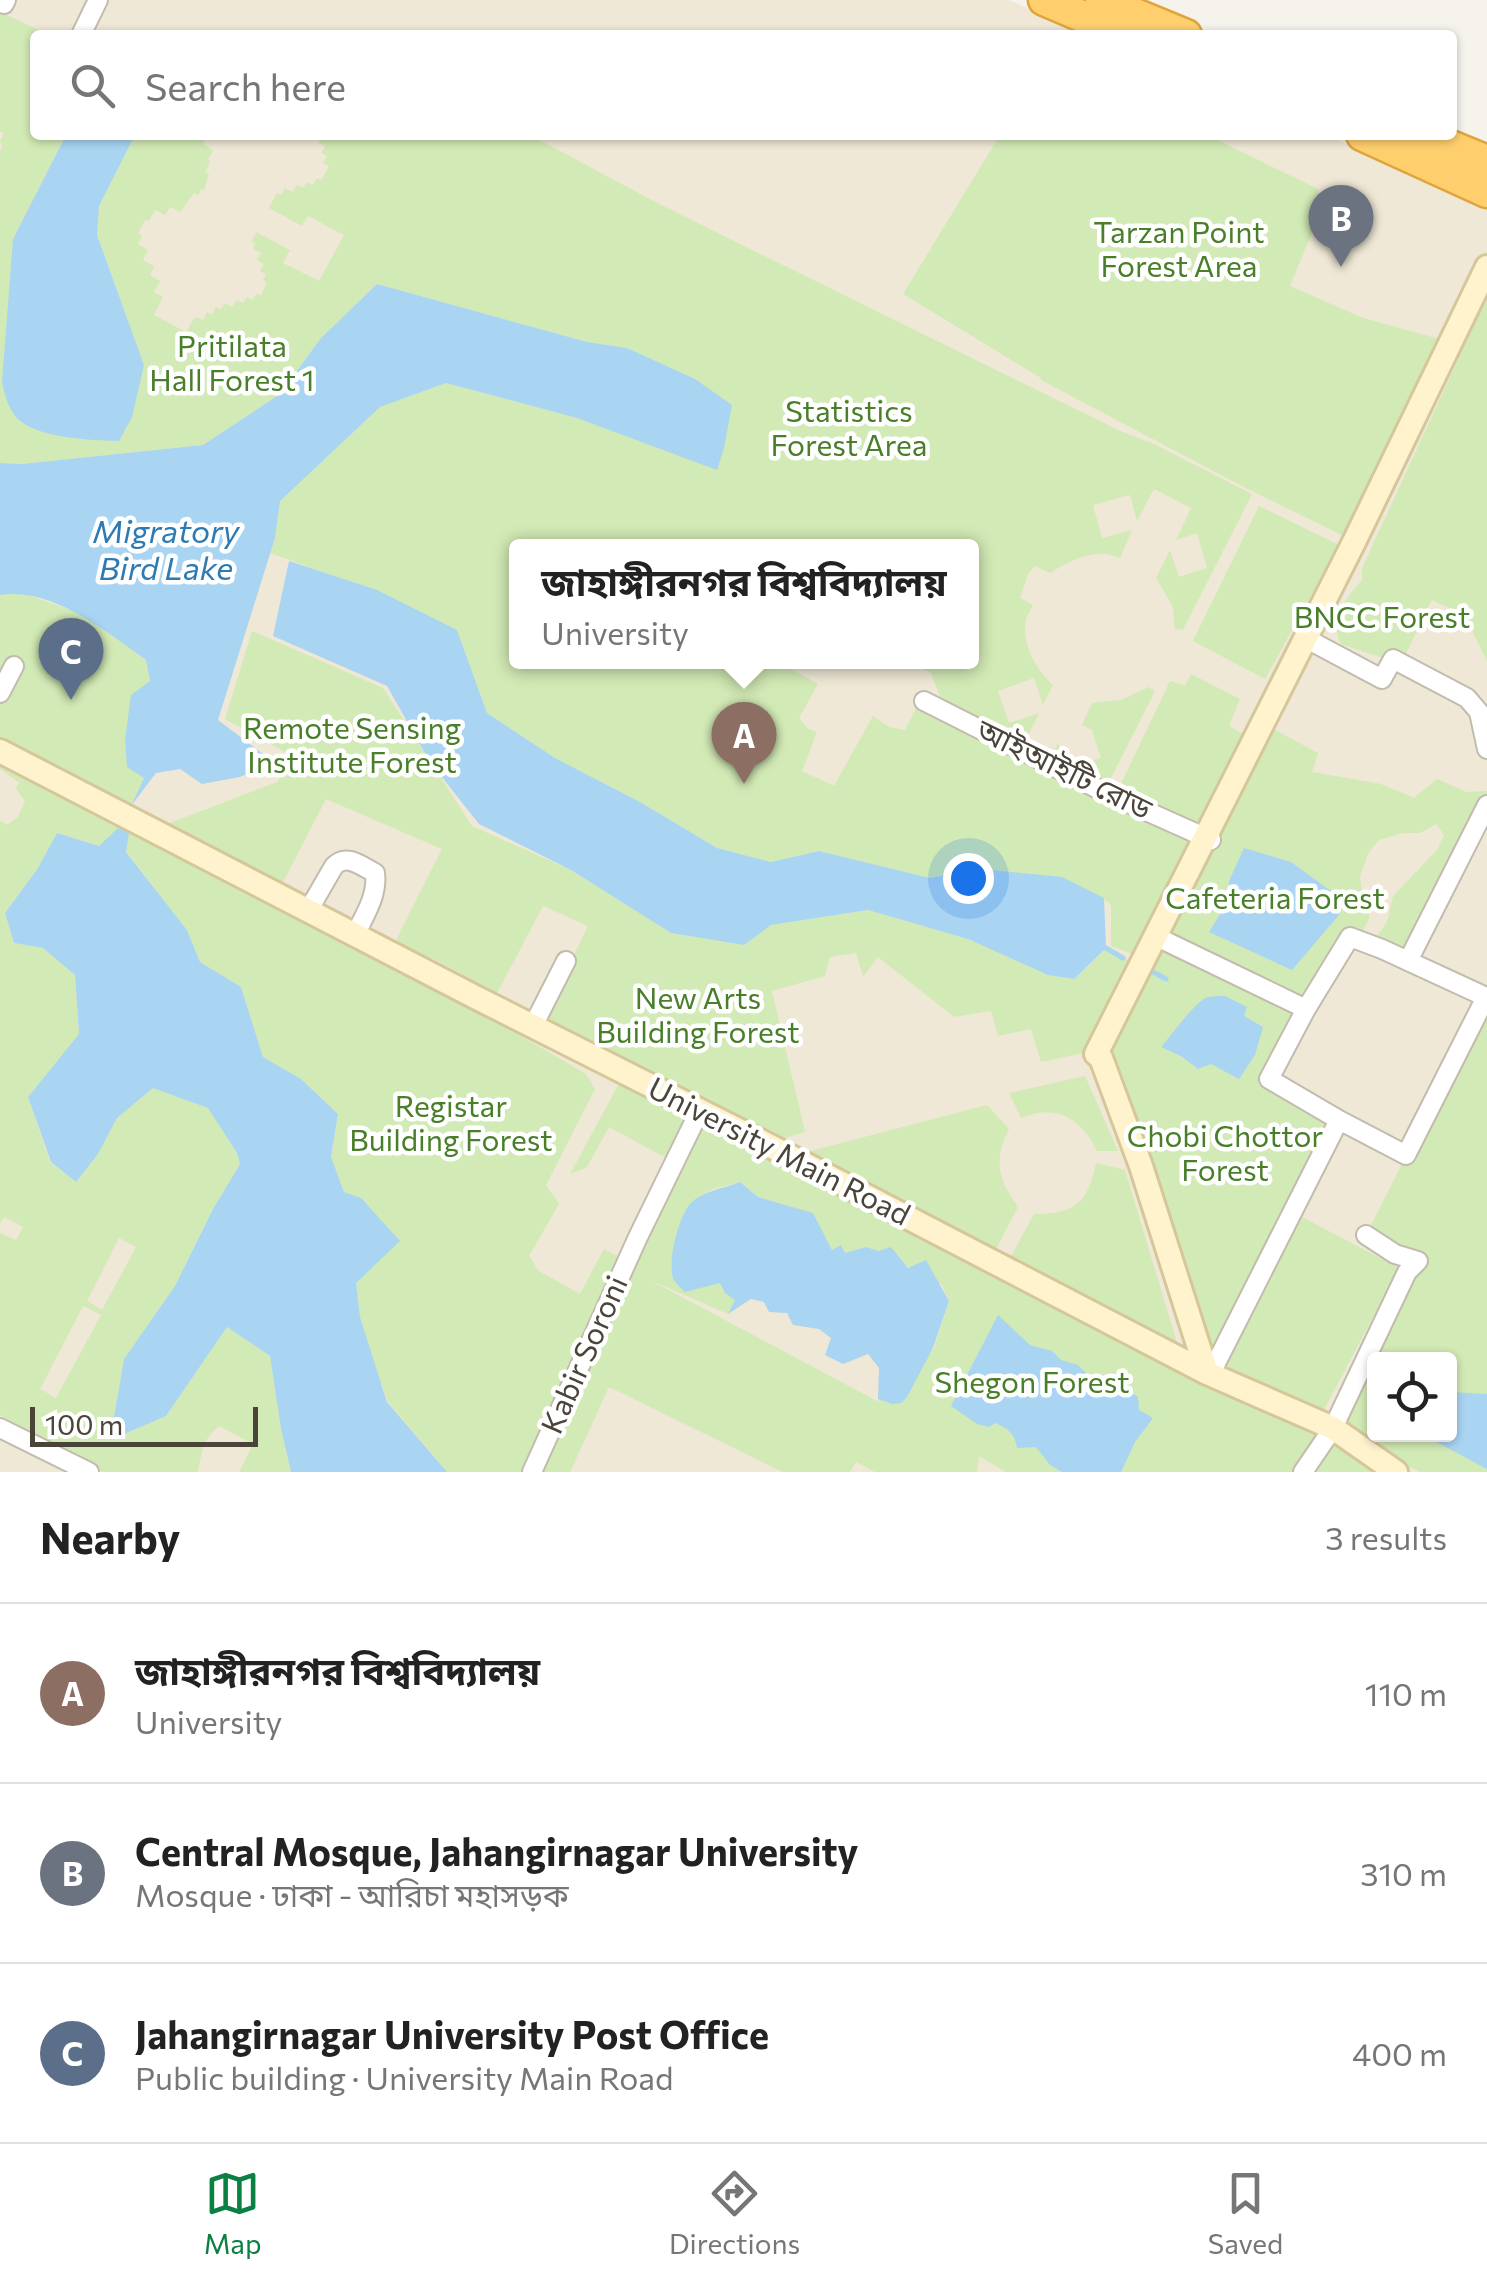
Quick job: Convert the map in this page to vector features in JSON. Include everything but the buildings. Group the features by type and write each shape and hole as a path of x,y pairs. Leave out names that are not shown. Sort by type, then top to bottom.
{"highway":[{"path":"1044,0 1114,30"},
{"path":"1101,0 1174,30"},
{"path":"1373,140 1487,192"},
{"path":"1436,140 1487,161"}],"street":[{"path":"83,30 98,0"},
{"path":"1357,543 1487,267"},
{"path":"1208,1374 1141,1166 1099,1056 1487,285"},
{"path":"1208,839 1308,640"},
{"path":"1308,640 1382,679 1392,660 1467,698 1483,713 1487,749"},
{"path":"0,693 14,666"},
{"name":"আইআইটি রোড","path":"924,702 1208,839"},
{"name":"University Main Road","path":"0,751 1208,1374 1333,1428 1394,1472"},
{"path":"1408,961 1487,805"},
{"path":"308,911 334,866 348,859 375,874 376,882 355,935"},
{"path":"1350,937 1487,997 1406,1155 1269,1079 1350,937"},
{"path":"1159,938 1306,1009"},
{"path":"533,1026 566,960"},
{"name":"Kabir Soroni","path":"532,1472 635,1236 700,1110"},
{"path":"1208,1374 1339,1120"},
{"path":"1303,1472 1333,1428 1407,1272 1418,1261 1395,1254 1366,1235"},
{"path":"0,1428 52,1464 89,1472"}],"shaded area":[{"path":"0,0 1009,0 1079,30 30,30 30,140 1338,140 1487,208 1487,1472 0,1472"}],"green space":[{"name":"Statistics Forest Area","path":"0,12 39,30 30,30 30,140 63,140 13,239 144,365 97,235 99,206 132,140 205,140 203,144 213,150 204,190 198,195 194,193 180,212 170,207 165,215 155,210 138,233 142,236 138,244 148,250 143,260 154,266 150,275 160,281 154,292 163,297 154,315 186,332 195,317 203,320 207,312 212,315 216,307 221,309 225,303 232,307 237,300 243,303 247,297 252,300 256,294 261,295 267,283 263,280 266,274 260,271 264,264 257,260 261,253 253,249 256,232 290,250 283,263 319,281 344,235 308,216 302,226 269,208 277,193 281,195 285,188 293,192 297,185 303,188 307,182 313,185 317,178 322,180 329,166 323,163 327,156 321,153 325,146 318,143 320,140 539,140 659,204 1252,494 1183,630 1175,629 1173,607 1156,578 1170,550 1179,577 1207,568 1197,533 1176,540 1191,508 1154,489 1137,521 1130,495 1093,505 1102,538 1132,530 1120,558 1092,554 1050,573 1035,566 1020,598 1033,605 1026,620 1026,638 1036,664 1053,685 1043,705 1034,678 998,691 1009,723 1039,713 1024,744 941,699 931,673 922,669 979,669 979,539 509,539 509,669 791,669 818,684 799,718 817,732 802,771 834,786 873,716 889,727 905,730 916,708 1195,840 1141,957 1111,946 1111,905 1103,898 979,869 930,878 819,851 771,862 717,848 555,758 487,713 457,630 350,582 270,553 280,500 380,407 446,383 577,418 732,405 682,374 627,348 587,342 377,284 321,338 280,394 203,445 0,463 0,141 4,133 0,131"},
{"name":"Tarzan Point Forest Area","path":"997,140 1217,140 1318,189 1321,211 1290,286 1363,318 1450,342 1354,541 1041,380 903,294"},
{"name":"BNCC Forest","path":"1487,297 1487,661 1464,615 1432,600 1401,664 1341,644 1338,618 1362,580 1362,568"},
{"path":"1259,506 1339,545 1265,679 1193,641"},
{"path":"19,592 80,613 146,660 150,681 144,778 127,809 0,743 0,595"},
{"path":"252,631 383,688 472,826 571,870 671,933 744,945 771,925 868,910 968,939 1049,975 1074,979 1106,948 1136,964 1092,1051 1041,1062 1031,1029 998,1036 991,1011 954,1017 878,957 863,977 856,953 830,957 825,976 772,991 805,1132 772,1142 541,1023 588,926 543,906 497,993 395,942 442,849 326,799 280,888 162,826 277,782 294,757 225,719"},
{"path":"1191,674 1240,699 1229,726 1243,734 1197,827 1119,788 1170,681 1185,686"},
{"path":"1148,687 1155,691 1104,792 1048,763 1058,743 1067,770 1101,758 1092,730 1082,725 1092,703 1121,700"},
{"path":"1268,726 1318,753 1312,772 1381,784 1414,798 1437,779 1466,792 1487,791 1487,805 1405,959 1371,945 1387,922 1393,896 1437,850 1444,835 1436,824 1420,833 1379,840 1369,852 1360,876 1369,919 1269,1079 1339,1120 1220,1374 1302,1217 1399,1268 1318,1421 1333,1428 1367,1361 1367,1442 1457,1442 1457,1352 1371,1352 1417,1262 1366,1235 1487,996 1487,1472 1420,1472 1342,1433 1394,1472 1006,1472 979,1456 977,1472 875,1472 856,1462 850,1472 783,1472 609,1387 570,1472 532,1472 674,1163 711,1118 1206,1372 1101,1058","holes":["740,1182 758,1197 812,1213 832,1250 845,1254 866,1247 879,1251 942,1285 949,1301 934,1348 892,1404 878,1399 879,1402 650,1280 728,1314 736,1300 725,1293 721,1283 671,1267 677,1233 691,1206 709,1191"]},
{"name":"Registar Building Forest","path":"0,756 308,911 586,1074 595,1089 546,1185 559,1204 529,1256 539,1271 580,1294 604,1249 622,1259 598,1304 527,1472 447,1472 388,1402 360,1317 344,1192 331,1158 338,1114 301,1079 263,1057 241,987 200,962 187,930 126,851 57,833 40,865 5,913 14,943 43,948 75,975 79,1034 28,1097 50,1162 76,1182 98,1154 117,1118 153,1088 208,1108 240,1164 175,1286 124,1359 110,1438 166,1416 227,1327 270,1356 291,1472 239,1472 253,1444 219,1426 206,1442 198,1472 103,1472 0,1415 0,1233 16,1240 23,1227 4,1217 0,1224 0,821 7,825 18,817 25,801 15,787 20,783 0,769","holes":["119,1238 136,1247 102,1310 87,1301","83,1306 101,1315 56,1398 40,1389"]},
{"path":"1085,1076 1118,1151 1097,1151 1084,1130 1056,1113 1021,1118 1009,1093"},
{"path":"622,1078 691,1115 668,1159 609,1127 587,1167 570,1174"},
{"path":"987,1105 1009,1129 1001,1151 1000,1170 1018,1207 995,1251 803,1153"},
{"path":"1096,1163 1125,1170 1179,1349 1010,1258 1034,1214 1060,1212 1084,1197"}],"water":[{"path":"63,140 132,140 99,206 97,235 144,365 132,417 119,441 39,431 12,411 2,382 13,239"},
{"name":"Migratory Bird Lake","path":"377,284 587,342 627,348 695,379 732,405 717,470 577,418 446,383 380,407 280,501 275,538 218,720 275,763 240,777 202,784 180,769 156,773 131,806 144,778 127,767 125,740 131,695 150,681 146,660 58,604 20,594 0,595 0,463 203,445 280,394 321,338"},
{"name":"Migratory Bird Lake","path":"289,561 377,590 457,630 487,713 555,758 717,848 771,862 819,851 930,878 979,869 1062,877 1104,898 1106,948 1074,979 1048,975 968,939 868,910 771,925 744,945 671,933 571,870 479,824 430,762 387,686 273,636"},
{"path":"118,828 129,833 126,852 187,930 200,962 241,987 263,1057 301,1079 338,1114 331,1157 344,1192 361,1198 400,1241 356,1283 360,1317 387,1402 447,1472 291,1472 270,1356 227,1327 166,1416 110,1440 124,1359 175,1286 240,1164 208,1108 153,1088 117,1118 98,1154 76,1182 51,1162 28,1097 79,1034 75,975 43,948 14,943 5,913 38,868 57,833 99,846"},
{"path":"1244,848 1291,862 1335,894 1339,915 1292,970 1209,932 1227,903 1229,881"},
{"path":"1225,996 1247,1007 1244,1016 1263,1027 1255,1055 1239,1079 1211,1064 1198,1069 1161,1047 1203,1000"},
{"path":"740,1182 758,1197 813,1213 832,1250 841,1245 845,1253 866,1247 879,1251 891,1247 908,1268 926,1260 949,1301 933,1348 901,1403 878,1399 879,1368 868,1354 843,1364 825,1355 831,1338 819,1329 793,1325 787,1313 769,1312 764,1302 751,1299 728,1314 735,1300 720,1283 685,1292 675,1282 673,1252 686,1210 701,1196"},
{"path":"998,1315 1030,1345 1078,1365 1096,1383 1118,1387 1138,1397 1139,1410 1153,1418 1135,1442 1121,1472 1062,1472 1050,1465 1036,1447 1017,1448 1013,1435 1004,1427 977,1424 951,1406"},
{"path":"1457,1392 1487,1394 1487,1469 1436,1442 1457,1442"}],"waterway":[{"path":"1106,948 1123,958"},
{"path":"1153,972 1166,979"}],"place":[{"name":"Central Mosque, Jahangirnagar University","path":"1341,267"},
{"name":"Jahangirnagar University Post Office","path":"71,700"},
{"name":"জাহাঙ্গীরনগর বিশ্ববিদ্যালয়","path":"744,784"}],"park label":[{"name":"Pritilata Hall Forest 1","path":"232,364"},
{"name":"Remote Sensing Institute Forest","path":"352,746"},
{"name":"Cafeteria Forest","path":"1275,899"},
{"name":"New Arts Building Forest","path":"698,1016"},
{"name":"Chobi Chottor Forest","path":"1225,1154"},
{"name":"Shegon Forest","path":"1032,1383"}]}
